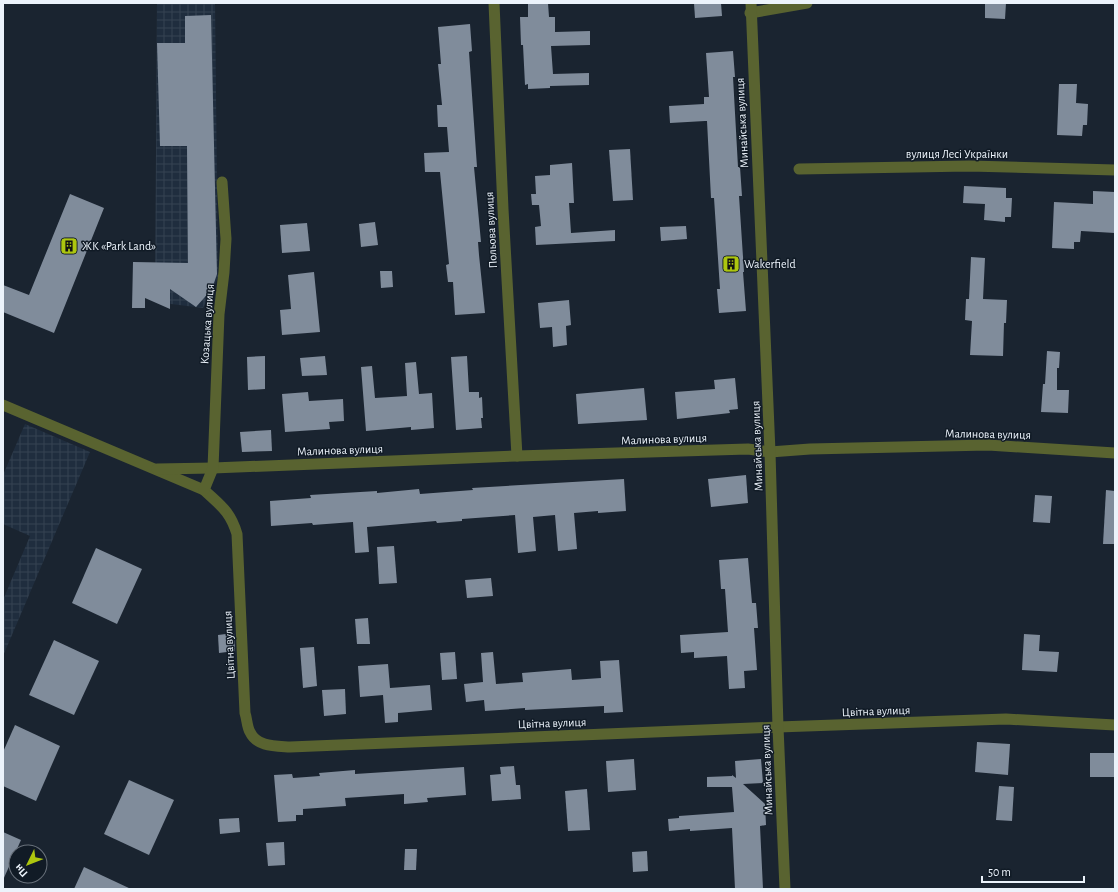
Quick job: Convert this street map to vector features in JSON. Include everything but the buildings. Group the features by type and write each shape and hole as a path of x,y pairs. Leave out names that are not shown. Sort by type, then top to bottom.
{"street":[{"name":"Польова вулиця","path":"494,3 516,456"},
{"path":"750,8 807,3"},
{"name":"Минайська вулиця","path":"750,8 770,452 778,727 785,889"},
{"name":"вулиця Лесі Українки","path":"799,169 969,166 1115,170"},
{"name":"Козацька вулиця","path":"213,468 219,314 226,239 222,182"},
{"path":"3,405 204,490 213,468"},
{"name":"Малинова вулиця","path":"152,469 748,449 770,452 810,449 988,445 1115,453"},
{"name":"Цвітна вулиця","path":"204,490 225,509 233,520 236,534 245,713 249,731 255,740 265,745 290,747 1006,719 1115,725"}],"shaded area":[{"path":"157,3 215,3 218,278 203,308 155,302"},
{"path":"25,424 90,452 3,656 3,600 30,536 3,524 3,475"}],"place":[{"name":"ЖК «Park Land»","path":"69,246"},
{"name":"Wakerfield","path":"731,264"}]}
